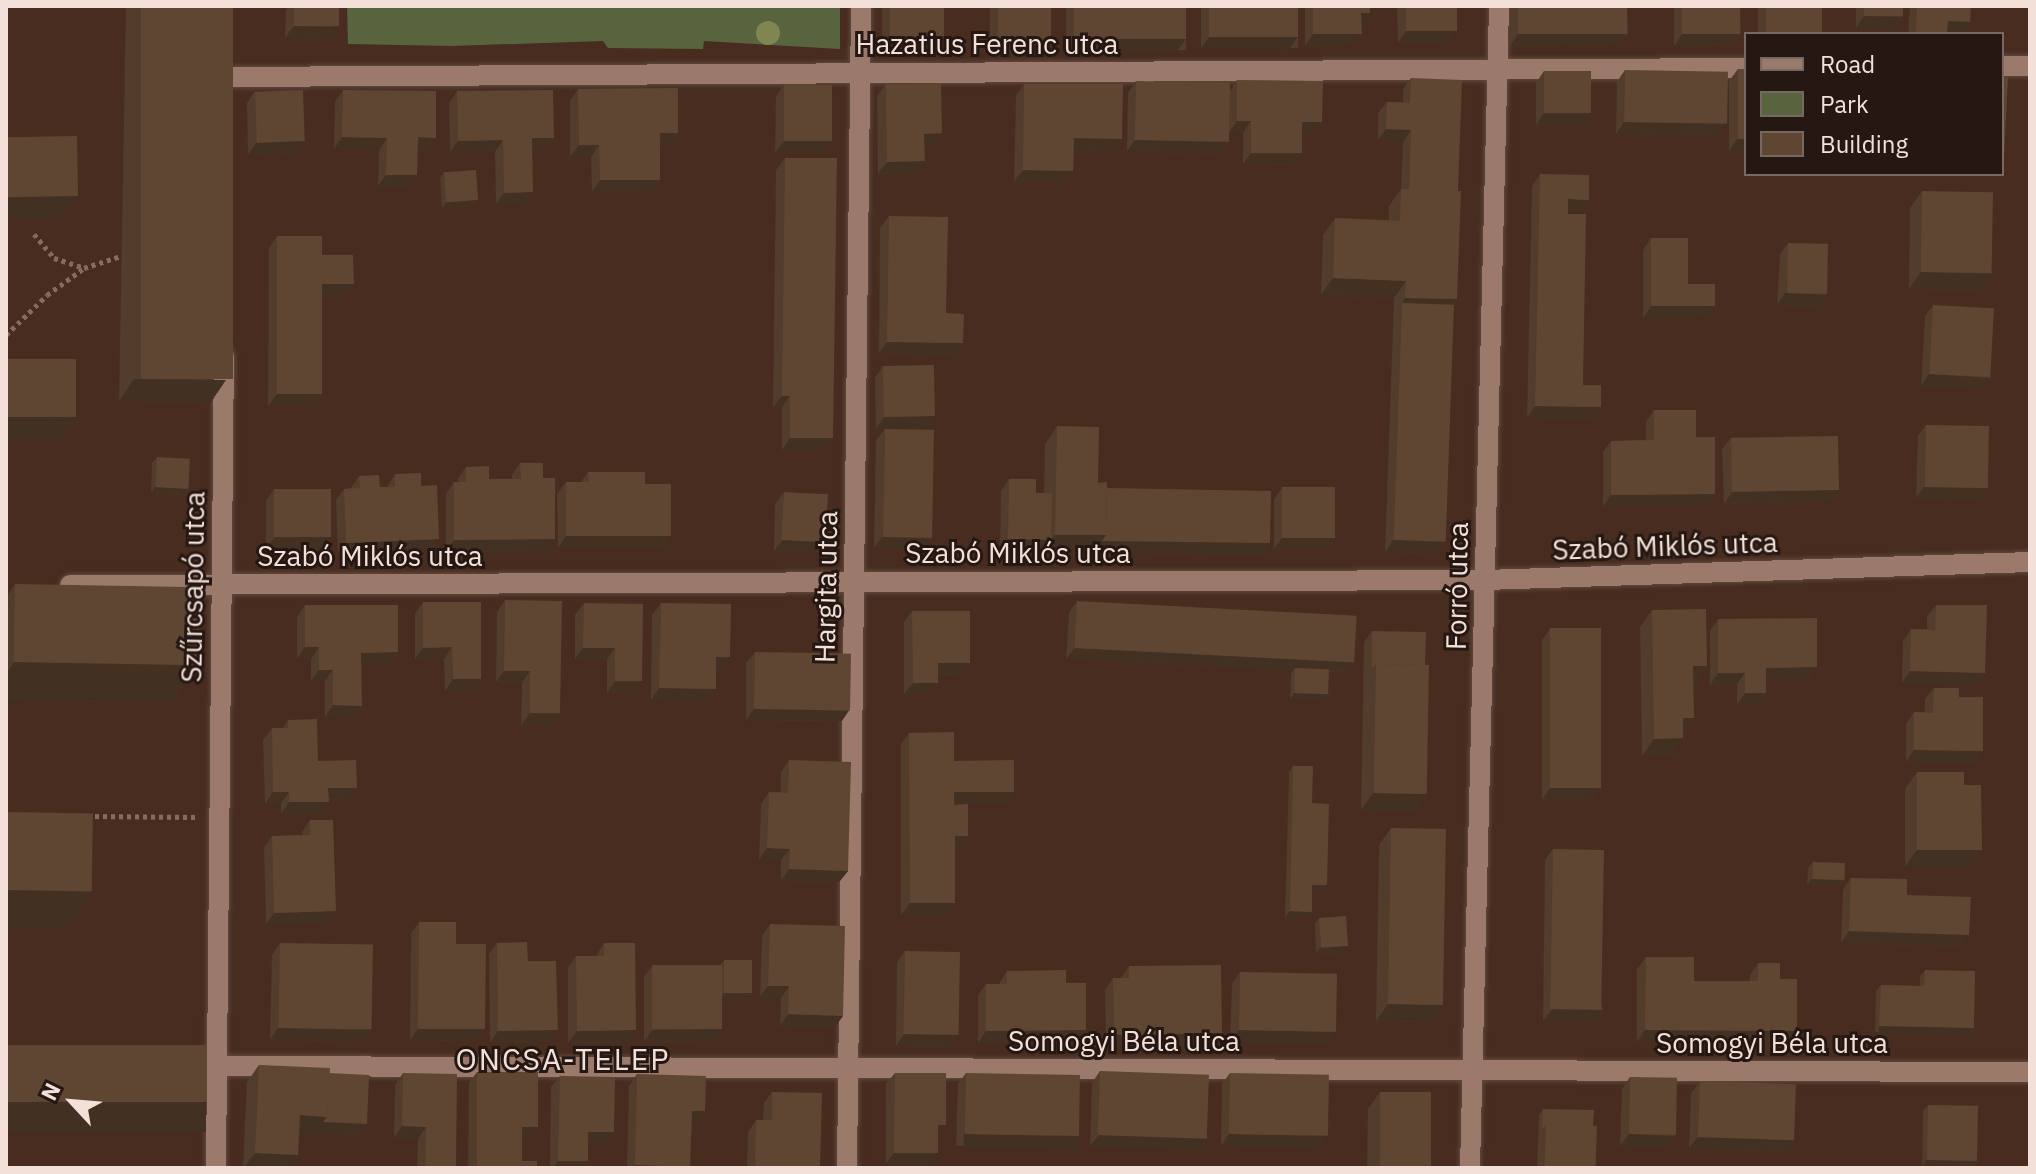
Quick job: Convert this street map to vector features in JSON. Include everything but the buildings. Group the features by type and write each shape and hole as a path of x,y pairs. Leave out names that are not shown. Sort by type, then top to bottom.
{"street":[{"name":"Hargita utca","path":"847,1168 861,6"},
{"name":"Forró utca","path":"1470,1168 1499,6"},
{"path":"2004,66 2030,66"},
{"name":"Hazatius Ferenc utca","path":"228,77 1744,68"},
{"name":"Szűrcsapó utca","path":"216,1168 225,331"},
{"name":"Szabó Miklós utca","path":"50,585 1485,580 2030,562"},
{"name":"Somogyi Béla utca","path":"217,1066 2030,1072"}],"path":[{"path":"34,234 54,258 84,268"},
{"path":"6,335 47,295 84,268 122,256"},
{"path":"82,816 219,817"}],"green space":[{"path":"347,6 840,6 840,49 704,41 703,49 608,48 603,41 451,46 348,44"}],"district":[{"name":"ONCSA-TELEP","path":"563,1059"}]}
